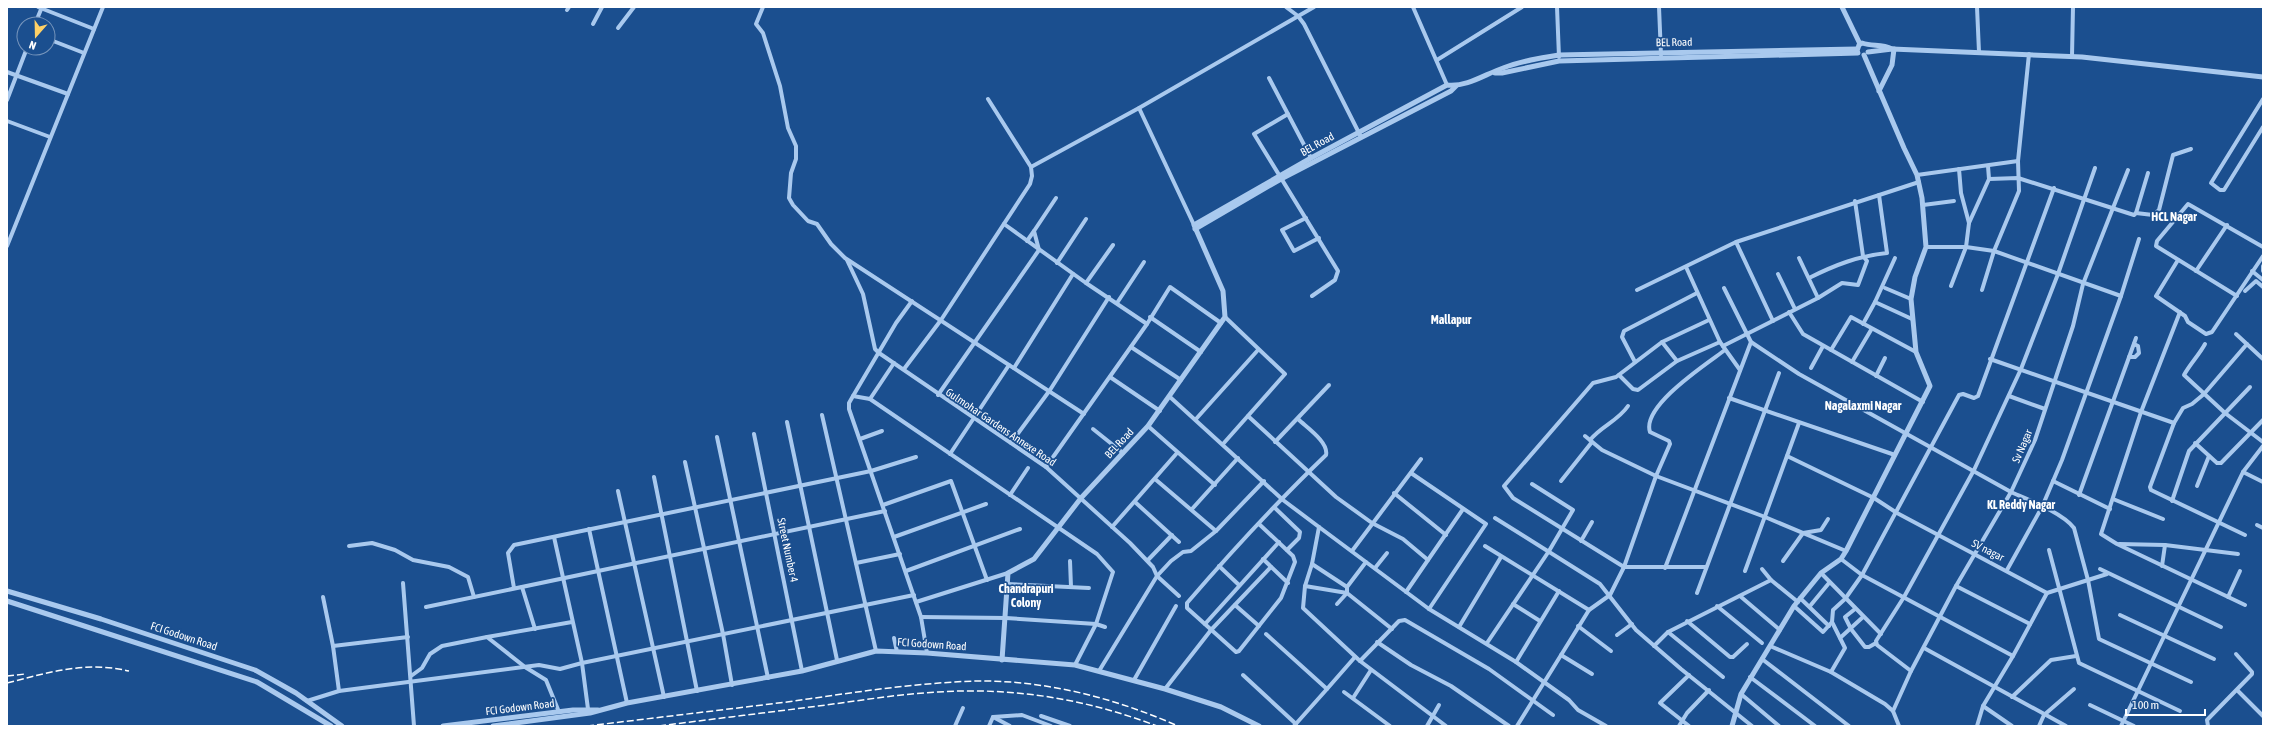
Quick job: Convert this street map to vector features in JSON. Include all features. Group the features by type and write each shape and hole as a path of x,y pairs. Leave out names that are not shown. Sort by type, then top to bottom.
{"street":[{"path":"40,7 94,29"},
{"path":"7,246 103,7"},
{"path":"593,24 602,7"},
{"path":"618,28 634,7"},
{"path":"763,7 756,24 763,33 780,86 788,128 796,146 796,159 791,174 789,198 793,205 808,221 817,224 831,244 846,258 975,343 1050,390 1084,414"},
{"path":"1286,7 1298,16 1304,24 1360,134"},
{"path":"1031,167 1139,108 1314,7"},
{"path":"1413,7 1448,85"},
{"path":"1437,60 1522,7"},
{"path":"1557,7 1559,58"},
{"path":"1659,7 1661,55"},
{"path":"1842,7 1858,49"},
{"path":"1977,7 1979,52"},
{"path":"2072,56 2073,7"},
{"path":"56,42 84,53"},
{"path":"1858,49 1867,51 1884,45 1893,49 2072,56 2263,77"},
{"path":"1858,49 1867,51"},
{"name":"BEL Road","path":"1280,178 1311,158 1450,91 1456,86 1495,73 1502,73 1559,58 1833,51 1858,49"},
{"path":"1879,91 1892,65 1893,49"},
{"path":"1732,726 1741,694 1797,602 1821,572 1841,559 1846,551 1895,455 1907,435 1923,402 1930,383 1916,352 1912,319 1911,299 1915,277 1926,247 1923,205 1919,182 1879,91 1867,51"},
{"path":"1982,290 1994,251 2020,191 2018,161 2029,54"},
{"path":"7,100 23,56"},
{"path":"7,72 68,94"},
{"path":"1269,78 1311,158"},
{"name":"BEL Road","path":"1194,227 1448,85 1456,86"},
{"path":"904,369 941,320 1030,184 1032,176 1031,167 988,99"},
{"path":"2263,99 2211,183 2212,185 2224,190 2263,127"},
{"path":"1139,108 1223,291 1225,317 1285,374 1223,444"},
{"path":"1288,114 1254,134 1338,271 1335,280 1312,296"},
{"path":"7,122 50,136"},
{"path":"1989,179 2018,178 2054,188 2132,214 2153,215 2159,210 2173,155 2191,150"},
{"path":"1917,175 2018,161"},
{"path":"1951,286 1966,247 1969,223 1989,179 1988,166"},
{"path":"1855,609 1845,617 1851,629 1866,647 1876,643 1904,597 1974,470 2022,369 2058,274 2094,168"},
{"path":"1959,169 1961,193 1969,223"},
{"name":"Sv Nagar","path":"1892,711 1911,671 1956,586 2011,492 2035,440 2073,326 2083,284 2114,209 2128,170"},
{"path":"2136,213 2148,173"},
{"path":"1638,290 1736,242 1854,201 1879,195 1919,182"},
{"path":"1762,569 1771,580 1797,602 1821,632 1824,632 1831,624 1833,610 1845,599 1862,575 1897,513 1959,395 1963,394 1974,398 1978,396 1990,359 2054,188"},
{"path":"1809,278 1835,265 1863,256 1887,253 1879,195"},
{"path":"1027,241 1056,198"},
{"path":"1923,205 1954,200"},
{"path":"1619,374 1633,389 1638,390 1677,361 1723,346 1818,298 1842,283 1858,285 1867,261 1863,256 1854,201"},
{"path":"2236,296 2155,245 2188,204 2263,247"},
{"path":"1306,218 1282,230 1294,251 1319,238"},
{"path":"1057,263 1086,219"},
{"path":"1004,224 1057,263 1147,324"},
{"path":"2196,271 2227,226"},
{"path":"938,395 1039,250 1034,230"},
{"path":"2007,570 2042,507 2053,482 2121,296 2139,239"},
{"path":"1736,242 1773,321"},
{"path":"1086,283 1113,245"},
{"path":"1926,247 1966,247 1994,251 2083,284 2121,296"},
{"path":"2178,260 2156,294 2185,316 2188,322 2206,334 2210,333 2263,256"},
{"path":"846,258 863,294 875,349 879,353"},
{"path":"1799,258 1818,298"},
{"path":"1863,324 1895,258"},
{"path":"1117,303 1144,262"},
{"path":"2245,291 2261,278 2263,266"},
{"path":"1686,267 1709,320 1723,346 1740,370"},
{"path":"2252,271 2261,278"},
{"path":"1014,368 1073,274"},
{"path":"1778,274 1795,309"},
{"path":"2256,281 2263,287"},
{"path":"1046,467 1147,324 1170,287 1221,323"},
{"path":"1665,568 1750,342 1747,333 1724,288"},
{"path":"1885,288 1911,299"},
{"path":"1634,362 1622,337 1624,331 1697,293"},
{"path":"1010,443 1050,390 1108,297"},
{"path":"912,301 896,323 853,396 849,403 849,409 914,595 921,617 927,652"},
{"path":"1875,302 1912,319"},
{"path":"1789,312 1803,334 1923,402"},
{"path":"2180,312 2141,412 2101,534 2117,544 2245,605"},
{"path":"1150,317 1201,352"},
{"name":"BEL Road","path":"1008,573 1034,559 1081,498 1148,426 1170,397 1225,317"},
{"path":"1831,350 1850,318 1916,352"},
{"path":"1706,567 1624,567 1560,529 1513,498 1504,486 1593,382 1619,374 1662,342 1709,320"},
{"path":"1852,362 1872,330"},
{"path":"2236,334 2263,359"},
{"path":"2079,495 2136,338"},
{"path":"1662,342 1677,361"},
{"path":"1750,342 1799,374 1907,435 1974,470 2011,492 2042,507 2074,528 2088,580 2100,639 2191,682"},
{"path":"2129,357 2135,357 2139,353 2138,346 2134,344"},
{"path":"2206,344 2198,357 2189,364 2184,375 2225,413 2249,433 2263,442"},
{"path":"2245,535 2172,501 2151,490 2150,487 2174,423 2183,408 2192,404 2204,394 2247,344"},
{"path":"1516,726 1533,701 1578,626 1589,610 1610,595 1624,567 1656,476 1670,444 1669,441 1650,432 1649,428 1653,414 1670,393 1723,346"},
{"path":"1811,368 1823,346"},
{"path":"1130,347 1181,380"},
{"path":"1196,420 1258,350"},
{"name":"Gulmohar Gardens Annexe Road","path":"879,353 904,369 907,374 1046,467 1148,560 1157,576 1179,596"},
{"path":"1876,376 1885,358"},
{"path":"1990,359 2174,423"},
{"path":"870,399 894,363"},
{"path":"950,454 1009,365"},
{"path":"1697,593 1779,373"},
{"path":"1110,377 1160,411"},
{"path":"1275,442 1329,385"},
{"path":"2172,501 2189,451 2250,387"},
{"path":"853,396 870,399 1097,554 1113,572 1096,624 1075,665"},
{"path":"2009,396 2045,409"},
{"path":"1170,397 1264,481 1283,500 1429,609 1516,662 1569,700 1578,710 1606,726"},
{"path":"1729,398 1895,455"},
{"path":"1561,480 1591,441 1596,432 1621,416 1628,406"},
{"path":"822,415 876,651"},
{"path":"1248,416 1308,473 1336,497 1372,522 1403,539 1428,560"},
{"path":"1259,524 1293,556 1295,562 1288,583 1280,598 1239,651 1236,652 1187,608 1187,603 1219,566 1259,524 1283,500 1308,473 1326,455 1327,452 1322,442 1298,419"},
{"path":"2195,443 2218,463 2221,463 2263,420"},
{"path":"787,422 828,611 837,660"},
{"path":"1745,571 1799,423"},
{"path":"1148,426 1215,485"},
{"path":"1093,429 1123,453"},
{"path":"860,439 882,431"},
{"name":"Street Number 4","path":"754,434 793,619 802,671"},
{"path":"1585,436 1608,454 1656,476 1765,517 1846,551"},
{"path":"717,438 768,678"},
{"path":"2121,726 2243,472 2263,446"},
{"path":"1112,527 1177,453"},
{"name":"SV nagar","path":"1787,456 1874,498 1897,513 1938,533 2047,593"},
{"path":"2197,486 2209,456"},
{"path":"514,588 508,560 510,548 514,544 871,471 916,457"},
{"path":"1192,509 1238,458"},
{"path":"1352,551 1372,522 1421,459"},
{"path":"685,462 723,634 732,684"},
{"path":"1010,495 1028,468"},
{"path":"2243,472 2263,482"},
{"path":"1411,473 1486,524 1429,609"},
{"path":"654,477 697,691"},
{"path":"1155,478 1216,531"},
{"path":"883,505 948,480 952,483 987,580"},
{"path":"1099,671 1157,576 1183,552 1191,551 1216,531 1264,481"},
{"path":"2053,482 2110,509"},
{"path":"1487,643 1549,552 1560,529 1573,510 1532,484"},
{"path":"618,491 664,697"},
{"path":"1394,494 1446,535"},
{"path":"2113,499 2163,519"},
{"path":"1135,502 1172,534 1179,542"},
{"path":"894,537 986,504"},
{"path":"1275,508 1300,532 1299,538 1287,550"},
{"path":"1406,592 1446,535 1462,508"},
{"path":"426,607 740,541 810,528 885,511"},
{"path":"1495,518 1600,584 1632,624 1654,646 1752,726"},
{"path":"1783,561 1803,533 1821,530 1828,519"},
{"path":"1581,541 1592,522"},
{"path":"2257,525 2263,528"},
{"path":"1319,527 1312,564 1305,586 1303,608 1355,657 1446,726"},
{"path":"589,529 627,702"},
{"path":"906,571 975,547 1020,529"},
{"path":"1148,560 1172,534"},
{"path":"554,537 582,662 588,709"},
{"path":"1205,624 1262,559 1279,542"},
{"path":"349,546 372,543 395,550 413,560 449,567 468,578 474,597"},
{"path":"2117,544 2165,545 2238,554"},
{"path":"2162,566 2165,545"},
{"path":"1485,546 1501,557 1533,574 1589,610"},
{"path":"2049,550 2076,656 2080,665 2180,711"},
{"path":"1375,568 1387,553"},
{"path":"856,562 900,554"},
{"path":"1460,627 1501,557"},
{"path":"1262,559 1288,583"},
{"path":"1841,559 1862,575 2013,656"},
{"path":"1070,561 1071,587"},
{"path":"1337,604 1347,593 1348,587 1366,562"},
{"path":"1312,564 1348,587"},
{"path":"1219,566 1239,585"},
{"path":"1165,689 1211,630 1271,567"},
{"path":"2100,569 2107,574 2221,628"},
{"path":"2228,598 2240,571"},
{"path":"1821,572 1829,583 1881,634"},
{"path":"916,602 1008,573 1002,660"},
{"path":"1977,726 1984,706 2047,593 2107,574"},
{"path":"1654,646 1668,632 1687,621 1771,580"},
{"path":"404,583 414,726"},
{"path":"1810,606 1829,583"},
{"path":"1007,584 1088,588"},
{"path":"522,586 535,629"},
{"path":"1305,586 1347,593 1392,629"},
{"path":"1956,586 2030,624"},
{"name":"FCI Godown Road","path":"7,591 101,619 255,670 275,680 342,726"},
{"path":"1516,662 1559,591"},
{"path":"307,701 339,691 411,679 539,665 560,669 582,662 688,642 828,611 914,595"},
{"path":"1740,596 1780,630"},
{"path":"323,597 334,646 339,691"},
{"name":"FCI Godown Road","path":"7,601 257,682 331,726"},
{"path":"1797,602 1810,606 1831,624 1840,638 1844,648 1830,672"},
{"path":"1513,604 1540,621"},
{"path":"1234,605 1259,626"},
{"path":"1134,680 1176,606"},
{"path":"1717,606 1762,643"},
{"path":"2120,615 2214,658"},
{"path":"921,617 1006,618 1096,624 1105,626"},
{"path":"1840,638 1863,618"},
{"path":"98,630 101,619"},
{"path":"1360,661 1399,621 1405,620 1489,669 1553,715"},
{"path":"1687,621 1730,657 1734,657 1747,644"},
{"path":"411,679 419,672 430,654 436,649 486,637 572,622"},
{"path":"1617,635 1632,624"},
{"path":"1578,626 1611,651"},
{"path":"1668,632 1723,677"},
{"path":"1266,634 1327,689"},
{"path":"334,646 408,637"},
{"path":"486,637 525,667 546,680 559,712"},
{"path":"894,638 897,652"},
{"path":"1378,642 1411,665 1452,686 1509,726"},
{"path":"1876,643 1911,671"},
{"path":"1770,646 1830,672 1892,711 1899,726"},
{"path":"1924,648 1994,688 2066,726"},
{"name":"FCI Godown Road","path":"493,726 579,715 627,702 664,697 768,678 802,671 837,660 876,651 927,652 1002,660 1075,665 1134,680 1221,707 1259,726"},
{"path":"1561,654 1592,674"},
{"path":"2208,726 2207,720 2250,678 2252,672 2236,654"},
{"path":"2012,697 2052,660 2076,656"},
{"path":"1244,675 1295,725 1355,657"},
{"path":"1762,659 1850,726"},
{"path":"1353,698 1371,670"},
{"path":"1689,675 1660,704 1689,726"},
{"path":"1750,677 1815,726"},
{"path":"2039,726 2044,715 2074,689"},
{"path":"1679,726 1682,720 1709,690"},
{"path":"2238,691 2263,716"},
{"path":"1344,692 1390,726"},
{"path":"1741,694 1779,726"},
{"path":"1427,726 1439,705"},
{"path":"2090,705 2134,726"},
{"path":"1984,706 2012,726"},
{"path":"956,726 962,708"},
{"name":"FCI Godown Road","path":"443,726 588,709 599,710"},
{"path":"993,717 1022,715 1051,726"},
{"path":"1041,716 1070,726"},
{"path":"989,726 993,717"},
{"path":"993,717 1010,726"}],"railway":[{"path":"7,683 68,669 97,667 129,671"},
{"path":"7,676 25,674"},
{"path":"587,726 882,689 976,681 1002,681 1054,687 1105,699 1178,726"},
{"path":"659,726 893,696 966,691 1022,693 1077,702 1157,726"}],"district":[{"name":"HCL Nagar","path":"2174,217"},
{"name":"Mallapur","path":"1451,320"},
{"name":"Nagalaxmi Nagar","path":"1863,406"},
{"name":"KL Reddy Nagar","path":"2021,505"},
{"name":"Chandrapuri Colony","path":"1026,596"}]}
